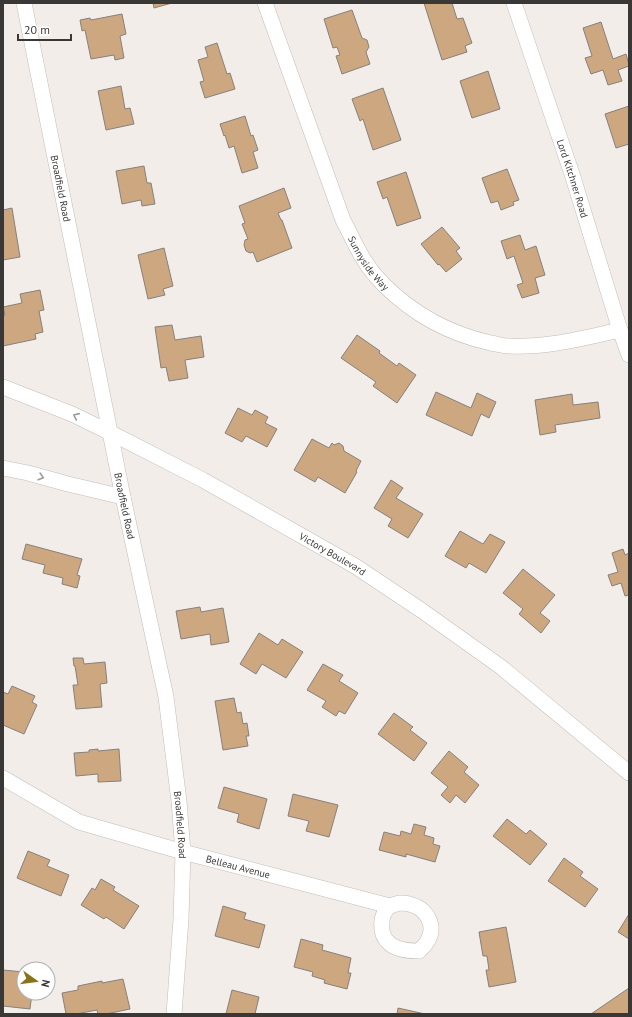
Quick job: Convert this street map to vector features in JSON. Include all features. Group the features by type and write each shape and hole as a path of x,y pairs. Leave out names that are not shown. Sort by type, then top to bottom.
{"street":[{"name":"Broadfield Road","path":"24,3 123,497 166,697 179,801 183,852 181,919 174,1014"},
{"name":"Sunnyside Way","path":"265,3 343,220 358,251 371,271 396,296 423,317 449,330 480,341 508,346 538,346 620,330"},
{"name":"Lord Kitchner Road","path":"514,3 572,174 629,355"},
{"name":"Victory Boulevard","path":"3,387 72,414 203,480 361,570 421,610 501,667 629,773"},
{"path":"3,468 123,497"},
{"name":"Belleau Avenue","path":"3,778 79,822 183,852 390,906"}],"building":[{"path":"153,3 172,3 154,8"},
{"path":"424,3 452,3 457,19 463,18 472,43 465,46 467,52 442,60"},
{"path":"352,10 362,38 367,40 369,47 366,52 370,64 342,74 336,56 340,55 337,47 333,48 324,19"},
{"path":"122,14 126,34 120,36 124,58 115,60 114,55 91,59 85,30 82,31 80,20 90,18 91,20"},
{"path":"601,22 613,59 626,54 629,65 618,70 622,81 608,85 603,70 591,74 585,58 592,56 583,28"},
{"path":"217,43 227,74 230,73 235,89 205,98 200,82 204,81 198,60 208,57 205,47"},
{"path":"488,71 500,109 472,118 460,81"},
{"path":"121,86 125,109 130,108 134,124 106,130 98,91"},
{"path":"383,88 401,140 373,150 363,119 360,121 352,99"},
{"path":"629,106 629,144 616,148 605,114"},
{"path":"245,116 251,136 253,135 258,150 253,152 258,168 242,173 234,146 229,148 220,124"},
{"path":"144,166 147,183 151,183 155,204 142,206 141,200 122,204 116,171"},
{"path":"507,169 519,200 513,202 514,205 501,210 498,201 491,203 482,178"},
{"path":"406,172 421,218 397,226 387,197 383,199 377,182"},
{"path":"284,188 291,208 278,213 292,248 257,262 253,252 250,253 246,251 244,245 245,240 248,239 242,224 245,223 239,206"},
{"path":"12,208 20,257 3,260 3,210"},
{"path":"442,227 460,248 456,251 462,259 446,272 439,264 438,265 421,244"},
{"path":"520,235 525,250 536,246 545,275 535,278 539,293 522,298 517,285 523,283 514,256 507,259 501,241"},
{"path":"164,248 173,286 163,289 165,295 148,299 138,255"},
{"path":"40,290 44,310 39,311 43,332 35,334 36,339 3,346 3,316 5,315 3,307 22,303 20,294"},
{"path":"172,325 175,340 201,336 204,357 185,360 188,378 169,381 166,367 161,368 155,327"},
{"path":"357,335 380,351 379,353 397,366 399,363 416,375 397,403 373,386 376,382 341,358"},
{"path":"436,392 471,408 477,393 496,402 489,418 481,414 472,436 426,415"},
{"path":"572,394 573,405 598,402 600,418 555,425 556,432 540,435 535,400"},
{"path":"238,408 252,415 255,410 268,417 265,423 277,429 267,447 246,436 242,442 225,433"},
{"path":"312,439 329,448 332,443 334,445 339,443 343,446 344,451 361,461 356,471 357,472 345,493 318,477 315,482 294,470"},
{"path":"391,480 403,488 396,498 423,514 408,538 388,526 392,519 374,508"},
{"path":"460,531 483,544 490,534 505,542 486,573 469,563 466,568 445,556"},
{"path":"26,544 82,559 77,575 80,576 77,588 62,584 63,578 43,573 45,565 22,559"},
{"path":"623,549 625,555 629,553 629,595 625,596 621,583 612,586 608,575 618,572 612,553"},
{"path":"523,569 555,595 540,613 550,621 541,633 519,614 523,609 503,593"},
{"path":"200,607 201,612 223,608 229,642 211,645 210,634 181,639 176,611"},
{"path":"259,633 278,645 282,639 303,652 286,678 262,664 256,674 240,664"},
{"path":"73,658 83,658 84,664 105,662 107,683 100,684 102,707 76,709 73,685 78,685"},
{"path":"323,664 343,675 339,681 358,693 345,714 339,711 336,716 322,707 326,701 307,690"},
{"path":"12,686 35,696 32,702 37,705 24,734 3,725 3,692 8,694"},
{"path":"234,698 237,713 241,712 243,724 247,723 249,736 246,736 248,746 223,750 215,701"},
{"path":"394,713 413,727 410,730 427,743 414,761 378,734"},
{"path":"98,749 98,751 119,749 121,781 98,782 98,774 76,776 74,753 89,752 89,750"},
{"path":"449,751 468,767 464,772 479,785 465,803 456,795 450,803 441,795 448,787 431,773"},
{"path":"224,787 267,799 259,829 237,822 239,814 218,808"},
{"path":"293,794 338,805 329,837 306,831 309,821 288,816"},
{"path":"507,819 526,834 530,830 547,844 530,865 493,836"},
{"path":"414,824 426,827 424,835 434,838 433,844 440,846 435,862 406,854 406,857 379,850 384,832 400,836 401,831 411,834"},
{"path":"28,851 50,860 47,866 69,875 61,896 17,878"},
{"path":"564,858 583,872 580,876 598,889 585,907 548,881"},
{"path":"101,879 115,887 113,890 139,906 124,929 106,917 104,919 81,905 92,888 95,890"},
{"path":"223,906 246,913 244,919 265,925 259,948 215,936"},
{"path":"629,914 629,939 618,932"},
{"path":"506,927 516,982 489,987 486,970 489,970 487,956 483,956 479,932"},
{"path":"301,939 323,945 322,950 351,958 348,973 351,973 347,989 324,983 325,980 312,976 313,972 294,967"},
{"path":"3,970 16,971 16,1001 31,1001 30,1009 3,1006"},
{"path":"123,979 130,1009 106,1014 98,1014 97,1010 76,1014 66,1014 62,993 78,990 78,986 102,981 102,983"},
{"path":"629,988 629,1014 591,1014"},
{"path":"232,990 259,997 255,1014 226,1014"},
{"path":"398,1008 425,1014 397,1014"}]}
